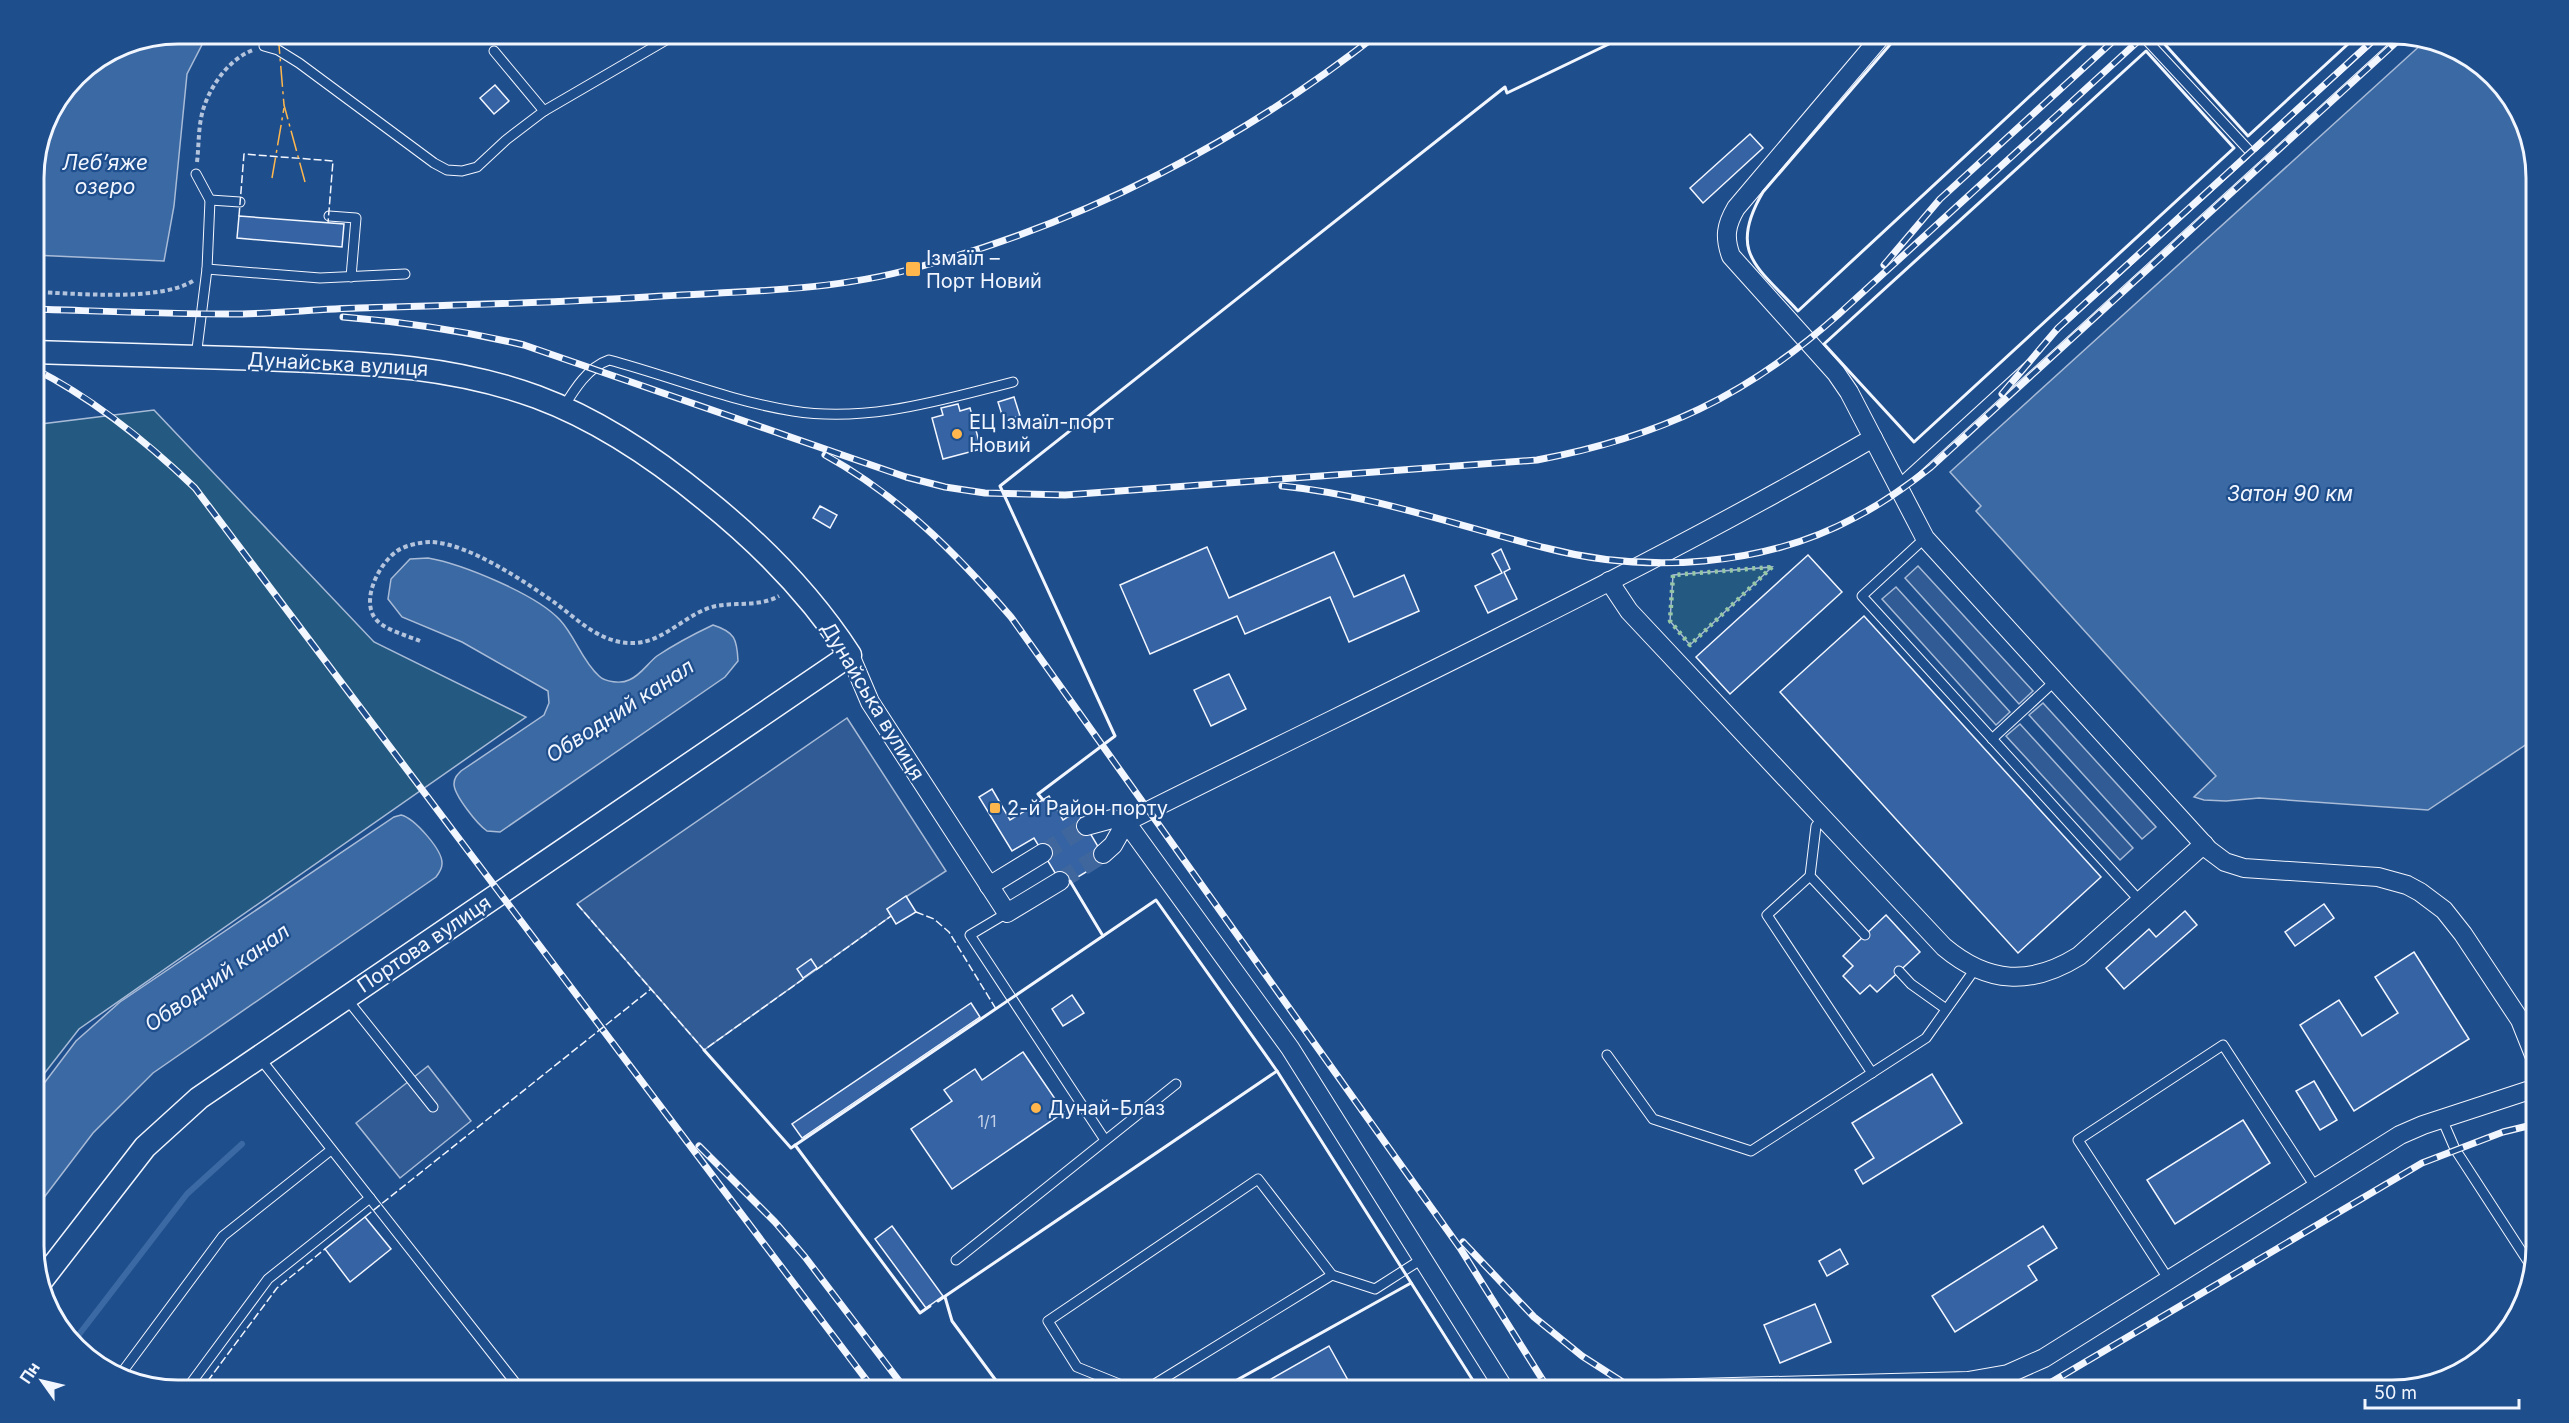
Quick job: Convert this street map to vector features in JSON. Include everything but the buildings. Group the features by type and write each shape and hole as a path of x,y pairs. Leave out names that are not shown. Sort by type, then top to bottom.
{"street":[{"path":"1875,44 1744,198 1729,220 1726,232 1731,256 1836,373 1849,392 1925,538 2217,857 2234,866 2378,877 2407,885 2420,892 2444,910 2463,933 2520,1020 2526,1035"},
{"name":"Дунайська вулиця","path":"44,352 375,363 417,367 500,384 563,408 615,435 691,488 761,548 796,584 831,626 850,655 870,702 1007,913"},
{"path":"1103,854 1113,845 1126,822 1723,523 1873,438"},
{"path":"1609,581 1629,611 1944,947 1975,969 1993,975 2012,977 2047,973 2079,956 2204,844"},
{"name":"Портова вулиця","path":"47,1274 129,1166 161,1129 199,1098 850,655"},
{"path":"1086,826 1112,819 1126,822 1290,1048 1498,1379"},
{"path":"989,886 1043,853"},
{"path":"1007,913 1060,880"},
{"path":"1988,1379 2026,1367 2400,1136 2442,1119 2526,1091"}],"lane":[{"path":"264,46 278,50 299,63 411,149 447,170 462,171 477,167 544,111 659,44"},
{"path":"2150,44 2256,158"},
{"path":"1898,485 2381,44"},
{"path":"494,51 544,111"},
{"path":"196,174 210,200 207,269 196,357"},
{"path":"210,200 240,201"},
{"path":"329,216 356,218 351,277"},
{"path":"207,269 320,278 405,274"},
{"path":"563,408 587,375 599,363 609,360 737,399 794,411 849,414 905,409 1013,382"},
{"path":"1925,538 1862,596 2140,901"},
{"path":"1992,739 2055,681"},
{"path":"1824,818 1816,826 1810,876 1767,915 1872,1073"},
{"path":"1810,876 1865,935"},
{"path":"1007,913 970,935 1106,1140"},
{"path":"1607,1055 1653,1119 1751,1151 1926,1038 1975,969"},
{"path":"1899,971 1911,984 1946,1009"},
{"path":"346,998 433,1107"},
{"path":"2169,1280 2078,1140 2223,1045 2316,1188"},
{"path":"259,1057 512,1379"},
{"path":"956,1260 1176,1084"},
{"path":"2442,1119 2455,1149 2525,1256"},
{"path":"125,1368 223,1236 331,1149"},
{"path":"1107,1379 1077,1367 1047,1321 1258,1179 1332,1275 1375,1289 1422,1259"},
{"path":"194,1379 268,1279 370,1198"},
{"path":"1163,1379 1332,1275"}],"path":[{"path":"196,174 202,111 209,94 231,64 246,52 264,46"},
{"path":"44,292 120,294 170,290 191,283 207,269"},
{"path":"420,641 386,627 373,617 369,603 374,583 383,566 397,551 415,544 433,542 457,548 486,560 532,587 601,636 617,642 636,644 659,636 695,614 716,606 762,603 775,598 796,584"}],"shaded area":[{"path":"154,410 374,642 526,717 79,1029 44,1074 44,424"},
{"path":"1918,566 2033,691 2019,704 1905,578"},
{"path":"1772,567 1690,645 1670,621 1673,575"},
{"path":"1896,587 2010,712 1996,725 1882,599"},
{"path":"2043,703 2156,827 2142,839 2029,715"},
{"path":"847,718 946,871 887,909 891,916 704,1050 577,904"},
{"path":"2020,724 2133,848 2120,860 2006,736"},
{"path":"428,1066 471,1121 400,1178 356,1123"}],"water":[{"name":"Леб’яже озеро","path":"202,44 187,74 174,206 164,261 44,256 44,168 48,143 57,118 71,96 89,77 110,61 151,46"},
{"name":"Затон 90 км","path":"2419,47 2459,61 2486,83 2503,103 2518,134 2525,168 2526,745 2428,810 2259,798 2226,801 2194,797 2216,776 1976,511 1981,506 1950,472"},
{"name":"Обводний канал","path":"428,558 478,573 517,591 549,610 565,626 593,670 605,680 622,682 633,678 657,656 713,625 726,630 733,637 737,647 738,661 725,677 500,832 487,831 462,802 455,789 455,778 461,771 544,715 549,703 548,691 462,642 402,617 388,599 391,579 410,559"},
{"name":"Обводний канал","path":"401,815 407,817 433,843 442,864 436,877 153,1073 93,1133 44,1198 44,1083 76,1041 120,1002 394,817"}],"waterway":[{"path":"78,1335 187,1194 242,1144"}],"tunnel":[{"path":"1043,853 1086,826"},
{"path":"1060,881 1103,854"}],"railway":[{"path":"44,309 231,314 548,302 790,289 884,276 978,249 1040,227 1159,174 1217,143 1272,109 1364,44"},
{"path":"1884,265 1940,199 2110,44"},
{"path":"343,317 434,328 524,345 906,477 945,487 985,493 1065,495 1537,460 1623,439 1662,425 1699,409 1770,368 1805,343 1839,314 2135,44"},
{"path":"2002,394 2058,328 2369,44"},
{"path":"1282,486 1349,496 1546,548 1624,561 1664,563 1744,556 1783,547 1820,534 1876,506 1931,467 2394,44"},
{"path":"44,374 77,393 118,422 195,488 866,1379"},
{"path":"825,455 878,489 925,527 969,570 1011,617 1460,1248 1542,1379"},
{"path":"2057,1379 2422,1163 2503,1132 2526,1126"},
{"path":"699,1146 775,1222 805,1257 898,1379"},
{"path":"1463,1242 1534,1317 1582,1356 1618,1379"}],"hedge":[{"path":"1772,567 1690,645 1670,621 1673,575 1772,567"}],"fence":[{"path":"239,216 244,154 333,161 328,223"},
{"path":"577,904 704,1050 806,977"},
{"path":"916,912 934,919 949,932 996,1009"},
{"path":"816,970 891,916"},
{"path":"365,1217 651,989"},
{"path":"209,1379 277,1288 325,1249"}],"wall":[{"path":"1043,800 1038,794 1115,736 1000,486 1505,87 1507,93 1609,44"},
{"path":"1891,44 1763,192 1753,213 1748,230 1748,245 1752,258 1760,270 1798,311 2086,44"},
{"path":"2164,44 2248,136 2348,44"},
{"path":"2146,51 2234,148 1914,442 1824,344 2146,51"},
{"path":"1070,881 1103,936"},
{"path":"704,1050 791,1148 1156,900 1277,1071 1472,1379"},
{"path":"938,1301 1277,1071"},
{"path":"795,1145 920,1313 930,1306"},
{"path":"1239,1379 1411,1283"},
{"path":"945,1297 952,1321 995,1379"}],"power":[{"path":"279,44 284,105 305,182"},
{"path":"272,178 284,108"}],"place":[{"name":"Ізмаїл – Порт Новий","path":"913,269"},
{"name":"ЕЦ Ізмаїл-порт Новий","path":"957,434"},
{"name":"2-й Район порту","path":"995,808"},
{"name":"Дунай-Блаз","path":"1036,1108"}]}
